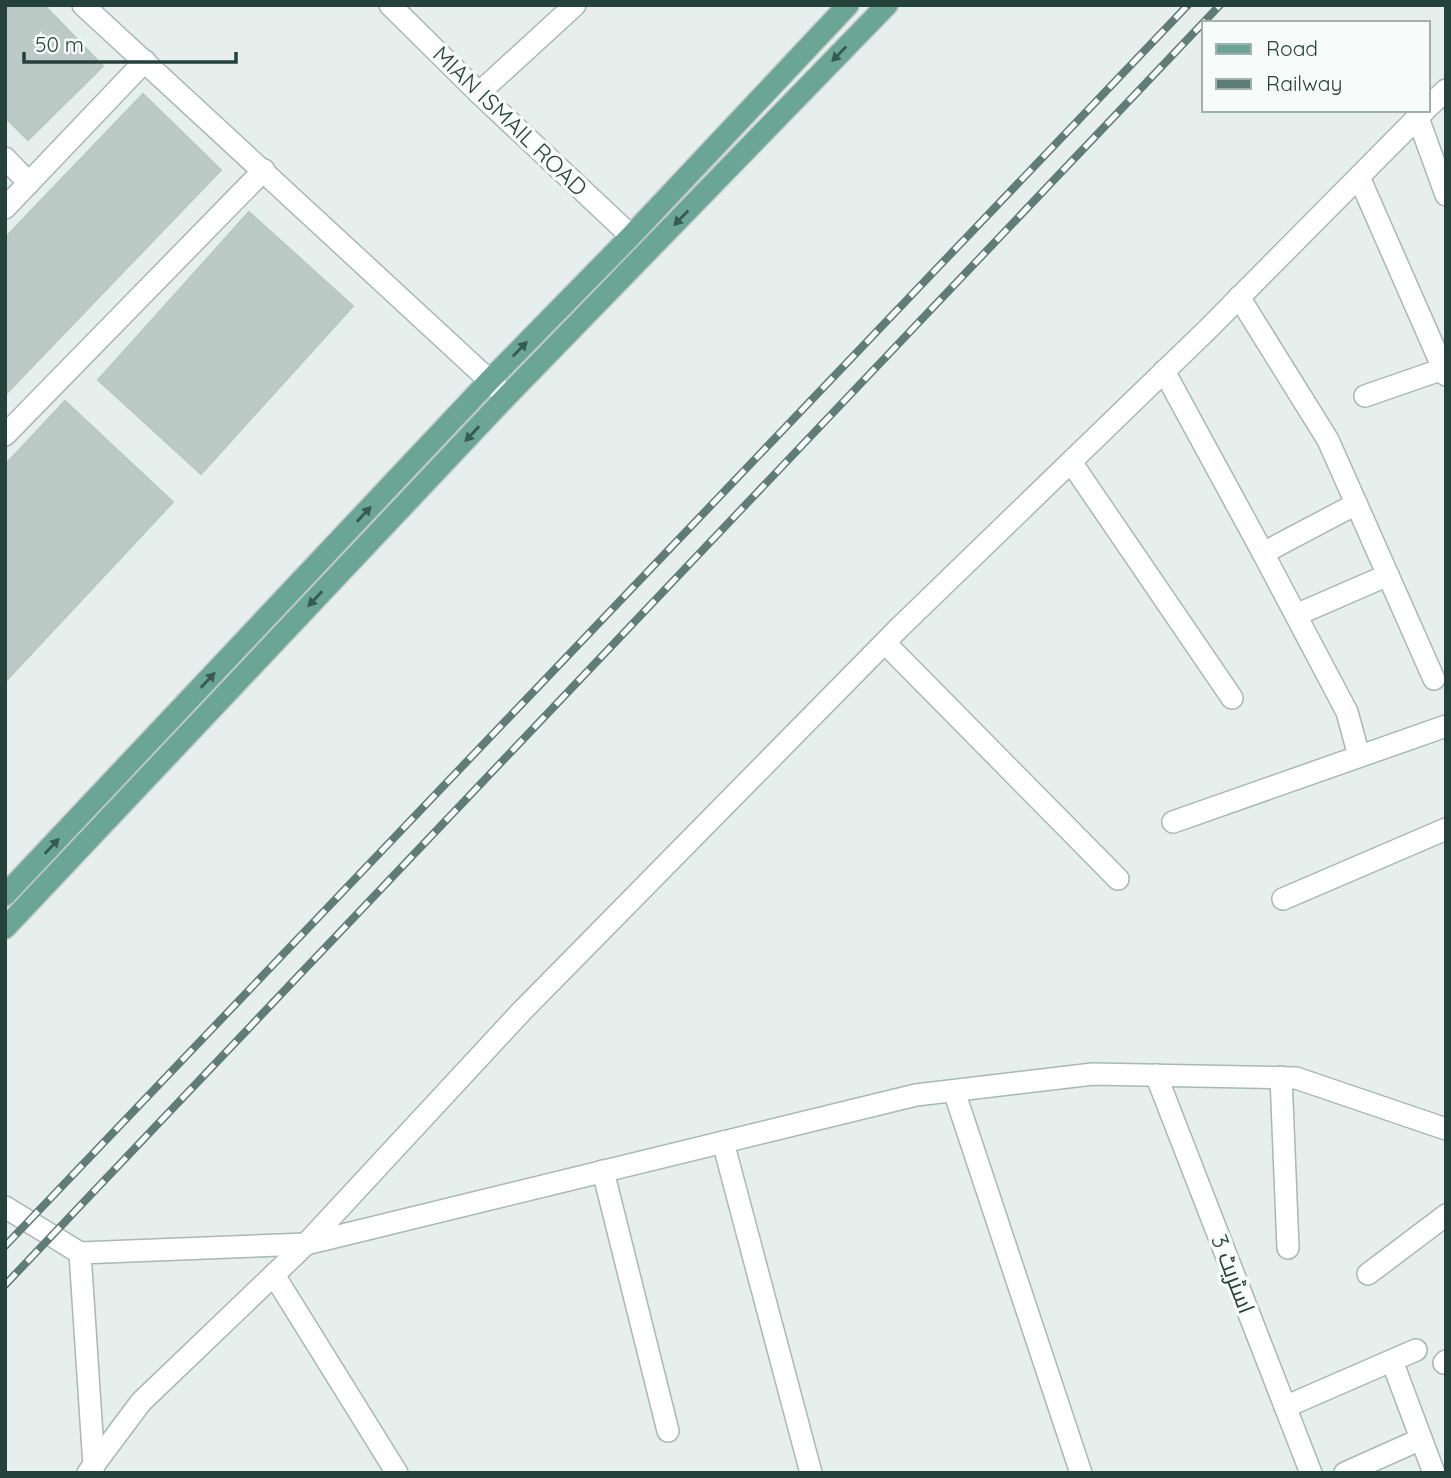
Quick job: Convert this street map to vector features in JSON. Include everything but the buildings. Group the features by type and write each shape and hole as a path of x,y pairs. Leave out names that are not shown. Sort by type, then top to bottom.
{"main road":[{"path":"5,895 848,5"},
{"path":"5,928 507,397 887,5"}],"street":[{"path":"83,5 507,397"},
{"name":"MIAN ISMAIL ROAD","path":"390,5 631,236"},
{"path":"479,93 575,5"},
{"path":"5,208 145,61"},
{"path":"1430,106 1446,90"},
{"path":"91,1469 141,1402 306,1244 521,1013 885,643 1424,112"},
{"path":"1424,112 1446,195"},
{"path":"5,158 29,183"},
{"path":"5,435 264,170"},
{"path":"1359,177 1445,372 1366,396"},
{"path":"1239,297 1328,440 1434,679"},
{"path":"1164,371 1347,712 1359,757"},
{"path":"1071,462 1232,698"},
{"path":"1263,554 1356,504"},
{"path":"1296,615 1388,575"},
{"path":"885,643 1118,879"},
{"path":"1173,822 1446,726"},
{"path":"1283,899 1446,830"},
{"path":"5,1207 80,1253 306,1244 916,1095 1093,1074 1296,1078 1446,1129"},
{"name":"اسٹریٹ 3","path":"1156,1075 1311,1473"},
{"path":"1281,1077 1288,1248"},
{"path":"954,1091 1082,1473"},
{"path":"723,1142 811,1473"},
{"path":"603,1171 668,1431"},
{"path":"1368,1274 1446,1215"},
{"path":"80,1253 91,1469"},
{"path":"274,1275 397,1473"},
{"path":"1285,1407 1416,1350"},
{"path":"1392,1360 1434,1473"},
{"path":"1345,1473 1421,1439"}],"railway":[{"path":"5,1246 1188,5"},
{"path":"1205,21 1220,5"},
{"path":"5,1285 1202,24"}]}
